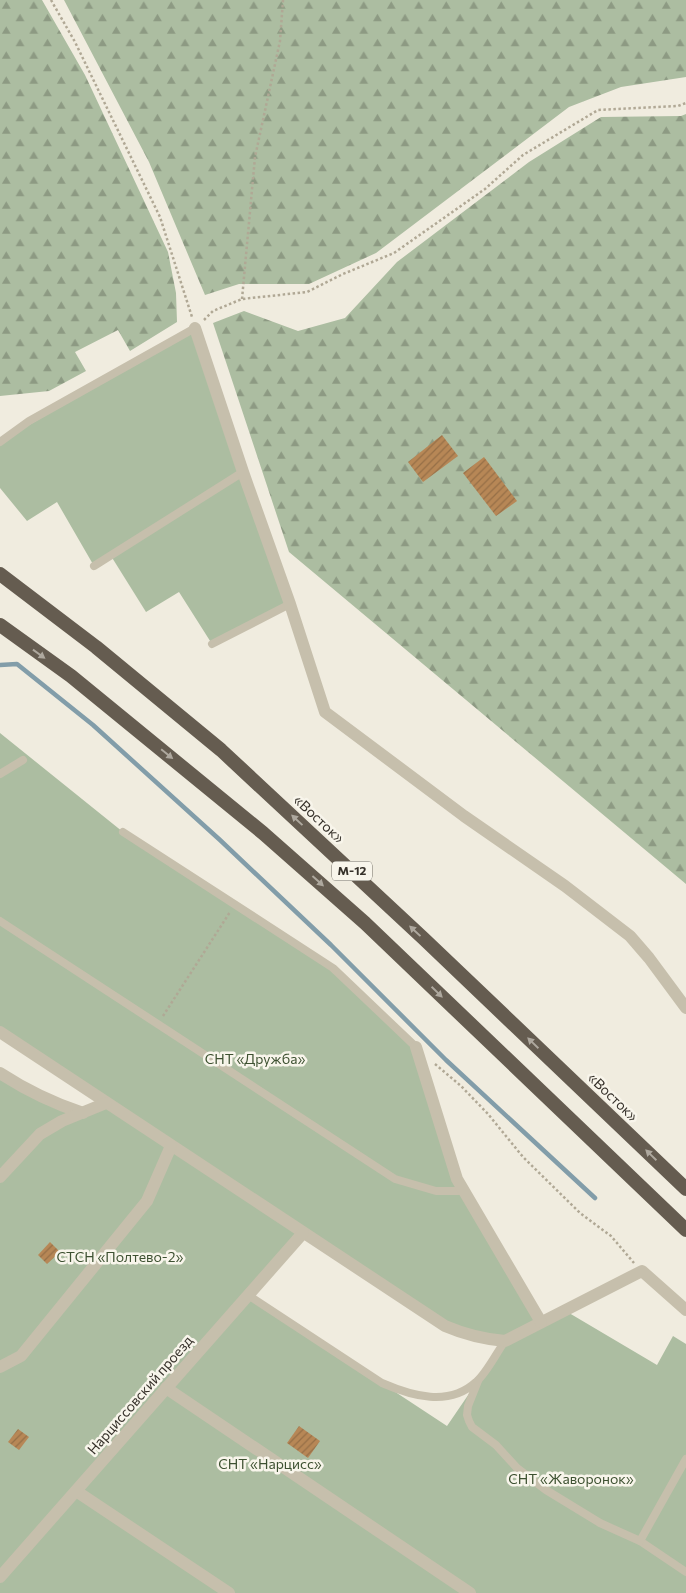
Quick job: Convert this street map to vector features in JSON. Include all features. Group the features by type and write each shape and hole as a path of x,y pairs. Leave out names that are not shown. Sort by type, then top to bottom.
{"highway":[{"name":"«Восток»","path":"0,574 96,647 221,750 423,938 686,1189"},
{"name":"М-12","path":"0,625 71,676 263,833 365,923 686,1230"}],"street":[{"path":"195,328 242,472 290,604 324,712 630,936 686,1008"},
{"path":"0,1032 445,1326 486,1340 505,1341 642,1271 686,1310"},
{"path":"416,1047 457,1179 542,1322"},
{"path":"0,1073 18,1085 59,1105 83,1113"},
{"path":"0,1177 40,1134 62,1121 106,1103"},
{"path":"0,1367 21,1356 147,1201 171,1146"},
{"name":"Нарциссовский проезд","path":"0,1577 303,1232"},
{"path":"166,1388 470,1593"},
{"path":"76,1491 228,1593"}],"lane":[{"path":"0,442 29,420 195,328"},
{"path":"94,566 242,472"},
{"path":"212,644 290,604"},
{"path":"0,774 23,760"},
{"path":"122,832 333,968 416,1047"},
{"path":"0,921 395,1179 436,1191 464,1191"},
{"path":"248,1295 382,1383 403,1392 423,1397 444,1397 461,1393 478,1382"},
{"path":"505,1341 478,1382 468,1406 467,1415 472,1427 496,1446 517,1468 546,1490 600,1523 640,1541 686,1572"},
{"path":"640,1541 686,1459"}],"path":[{"path":"52,0 75,42 160,217 195,328 213,311 242,299 307,292 343,274 394,253 485,190 523,155 598,110 678,106 686,103"},
{"path":"242,299 254,157 280,41 284,0"},
{"path":"158,1024 235,904"},
{"path":"416,1047 461,1086 488,1114 523,1157 580,1213 611,1236 642,1271"}],"green space":[{"path":"0,0 42,0 85,75 168,252 176,293 177,322 130,351 118,330 75,352 86,371 49,391 0,396"},
{"path":"64,0 686,0 686,77 621,87 569,107 376,253 309,284 239,284 205,295 149,162"},
{"path":"686,114 686,884 289,552 213,323 244,311 298,331 345,318 397,262 529,162 601,117 681,116"},
{"path":"195,328 290,604 212,644 179,592 146,612 111,556 94,566 57,502 27,521 0,488 0,442"},
{"path":"0,733 123,832 333,968 416,1047 457,1179 541,1322 564,1310 657,1365 673,1336 686,1344 686,1593 0,1593 0,1073 83,1113 106,1103 0,1032","holes":["303,1233 445,1326 505,1341 447,1426 248,1295"]}],"building":[{"path":"442,435 458,456 423,482 408,462"},
{"path":"484,457 517,501 496,516 463,473"},
{"path":"50,1242 60,1252 47,1264 38,1255"},
{"path":"299,1426 320,1441 308,1458 287,1443"},
{"path":"18,1429 29,1437 19,1450 8,1442"}],"waterway":[{"path":"0,665 17,664 93,725 220,840 331,945 446,1060 595,1198"}],"park label":[{"name":"СНТ «Дружба»","path":"255,1059"},
{"name":"СТСН «Полтево-2»","path":"120,1257"},
{"name":"СНТ «Нарцисс»","path":"270,1464"},
{"name":"СНТ «Жаворонок»","path":"571,1479"}]}
